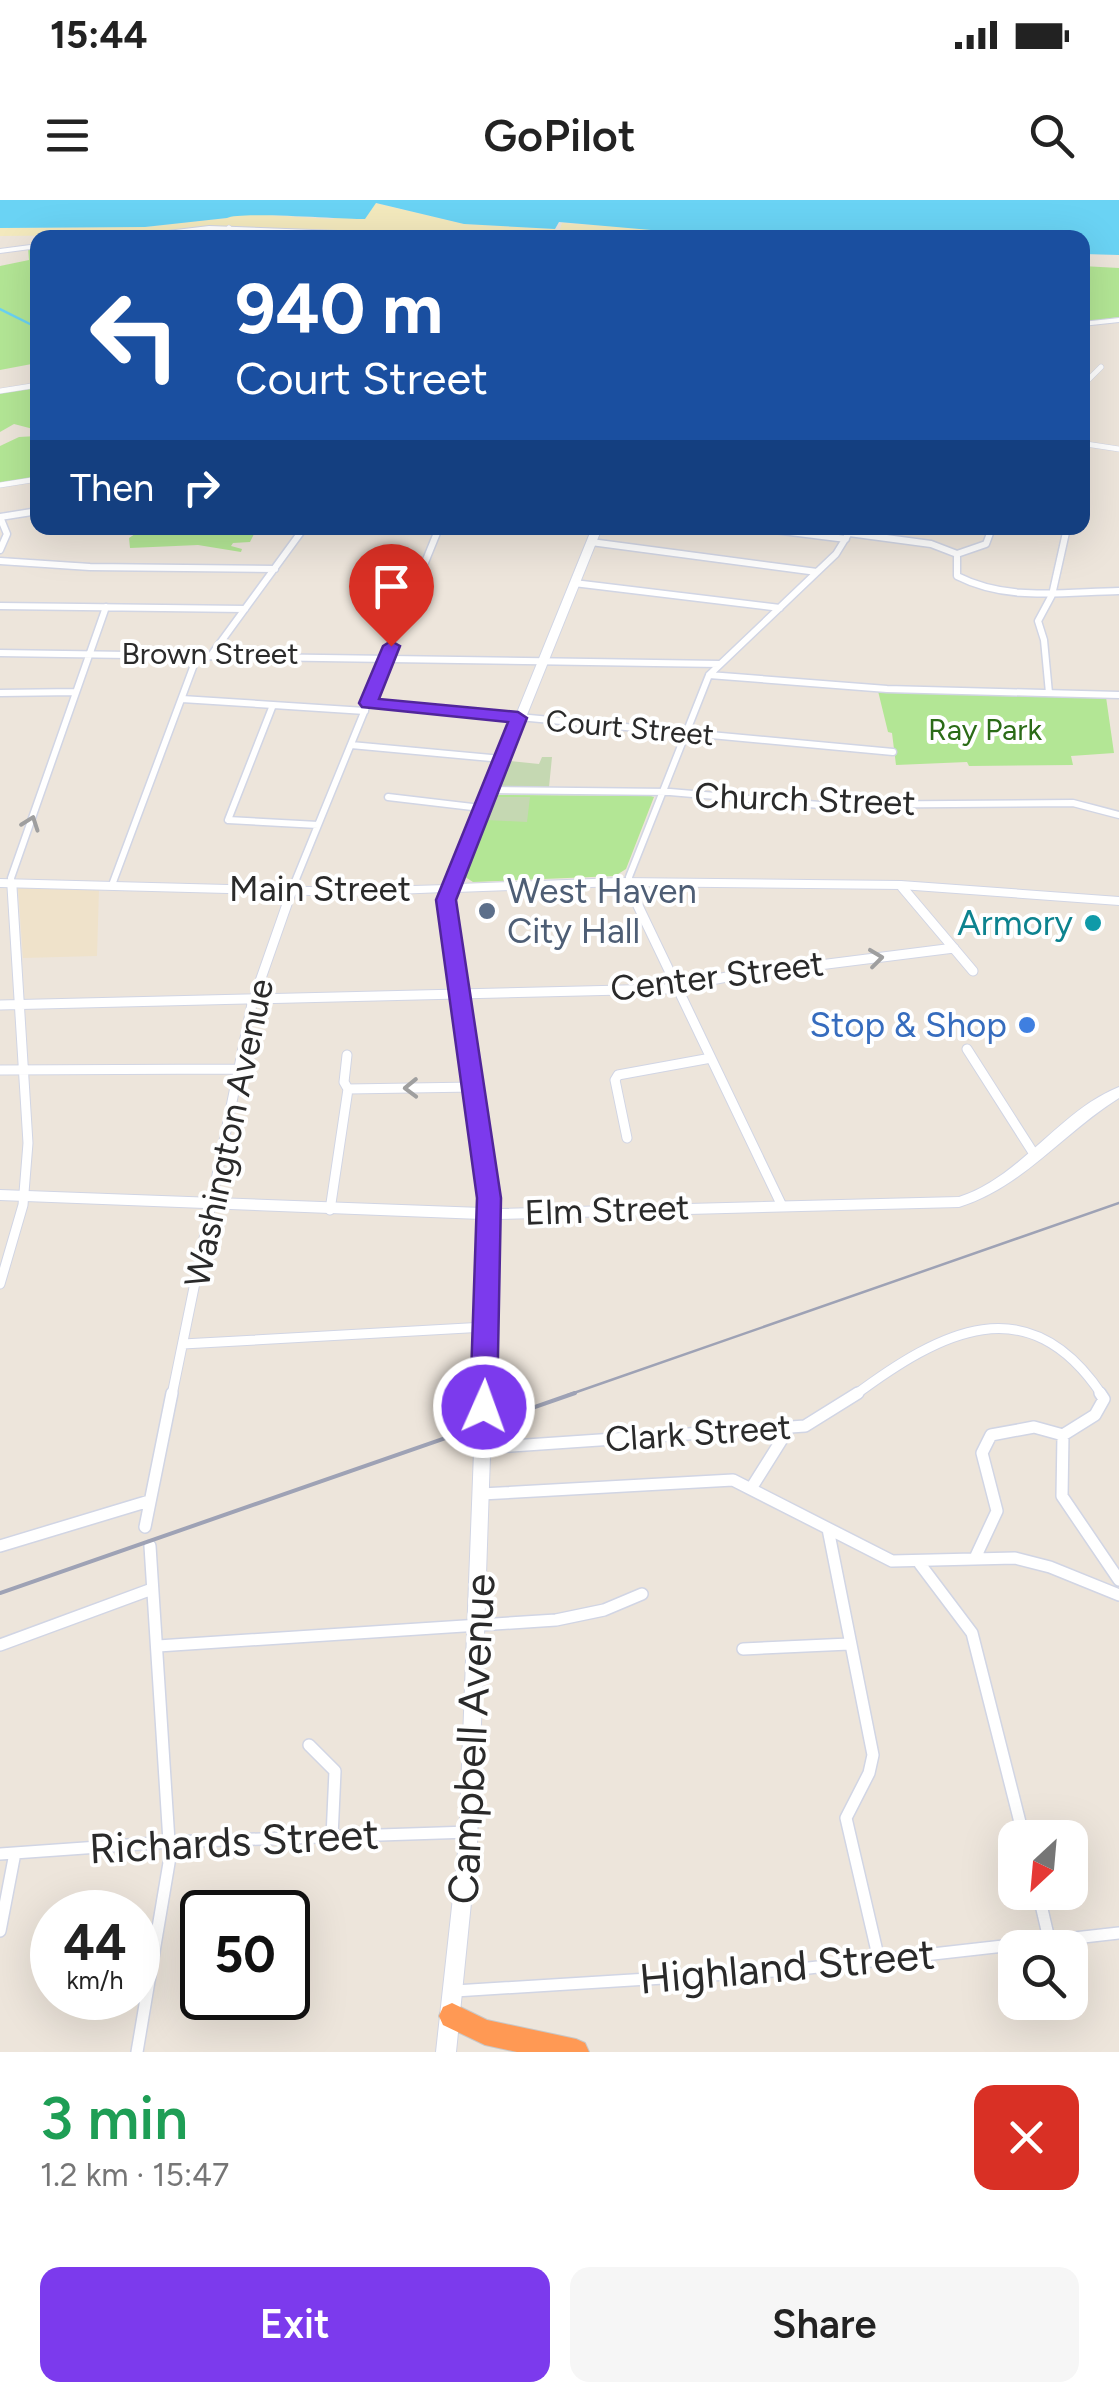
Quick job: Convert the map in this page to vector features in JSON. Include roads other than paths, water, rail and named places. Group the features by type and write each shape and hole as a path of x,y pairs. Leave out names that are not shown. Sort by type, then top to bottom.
{"highway":[{"path":"453,2004 485,2032 576,2052"}],"main road":[{"path":"206,230 257,230"},
{"path":"0,251 30,247"},
{"path":"1090,326 1119,322"},
{"path":"484,1407 490,1214 447,911 449,889 594,535"},
{"name":"Main Street","path":"6,883 292,890 628,882 900,885 1119,901"},
{"name":"Elm Street","path":"0,1195 490,1214 967,1201 987,1192 1078,1117 1119,1092"},
{"name":"Campbell Avenue","path":"446,2052 469,1832 483,1426"}],"street":[{"path":"1090,378 1101,367"},
{"path":"0,391 30,386"},
{"path":"1090,444 1119,448"},
{"path":"0,485 30,479"},
{"path":"0,550 6,534 0,517 30,512"},
{"path":"212,654 299,535"},
{"name":"Washington Avenue","path":"144,1527 254,999 292,890 436,535"},
{"path":"782,1206 628,882 710,675 817,572 847,535"},
{"path":"864,535 932,544 958,554 986,544 989,535"},
{"path":"1049,693 1038,620 1053,592 1065,535"},
{"path":"591,542 817,572"},
{"path":"958,554 956,573 971,583 1005,591 1119,591"},
{"path":"0,561 274,568"},
{"path":"574,584 780,608"},
{"path":"0,606 245,609"},
{"path":"0,1284 25,1196 28,1143 22,1005 6,883 106,607"},
{"name":"Brown Street","path":"0,653 720,664"},
{"path":"112,885 198,654"},
{"path":"710,675 887,689 1119,695"},
{"path":"0,693 76,692"},
{"name":"Court Street","path":"182,699 518,718 893,752"},
{"path":"273,704 228,820 318,825"},
{"path":"351,745 502,758"},
{"name":"Church Street","path":"488,790 662,793 820,805 1086,804 1119,814"},
{"path":"388,797 481,808"},
{"path":"900,885 973,971"},
{"name":"Center Street","path":"0,1005 676,986 954,948"},
{"path":"967,1049 1034,1154"},
{"path":"330,1210 348,1089 344,1082 346,1056"},
{"path":"627,1138 615,1080 618,1075 711,1058"},
{"path":"0,1070 239,1069"},
{"path":"348,1089 474,1087"},
{"path":"184,1344 486,1327"},
{"name":"Clark Street","path":"482,1448 789,1428 823,1418 936,1342 963,1333 1014,1330 1052,1342 1094,1382 1104,1399 1095,1415 1063,1435"},
{"path":"976,1556 996,1512 982,1453 990,1435 1034,1427 1063,1435 1062,1496 1119,1580"},
{"path":"752,1487 789,1428"},
{"path":"481,1494 727,1479 752,1487 880,1556 920,1564 976,1556 1036,1562 1119,1596"},
{"path":"0,1546 149,1500"},
{"path":"828,1529 873,1762 867,1781 848,1806 846,1818 879,1960"},
{"path":"136,2052 170,1857 150,1546"},
{"path":"920,1564 972,1633 1019,1820"},
{"path":"0,1645 152,1588"},
{"path":"158,1646 556,1620 604,1610 642,1594"},
{"path":"743,1649 848,1644"},
{"path":"309,1745 336,1771 332,1837"},
{"name":"Richards Street","path":"0,1854 168,1842 469,1832"},
{"path":"0,1932 15,1853"},
{"name":"Highland Street","path":"1088,1936 1119,1933"},
{"name":"Highland Street","path":"453,2004 998,1945"}],"water":[{"path":"0,200 1119,200 1119,255 1090,254 1090,230 651,230 559,222 555,229 464,224 376,203 365,219 250,215 145,227 0,228"}],"waterway":[{"path":"0,309 30,324"}],"railway":[{"path":"568,1395 1119,1203"},
{"path":"0,1593 575,1393"}],"place":[{"name":"West Haven City Hall","path":"487,911"},
{"name":"Armory","path":"1093,923"},
{"name":"Stop & Shop","path":"1027,1025"}],"park label":[{"name":"Ray Park","path":"985,730"}]}
